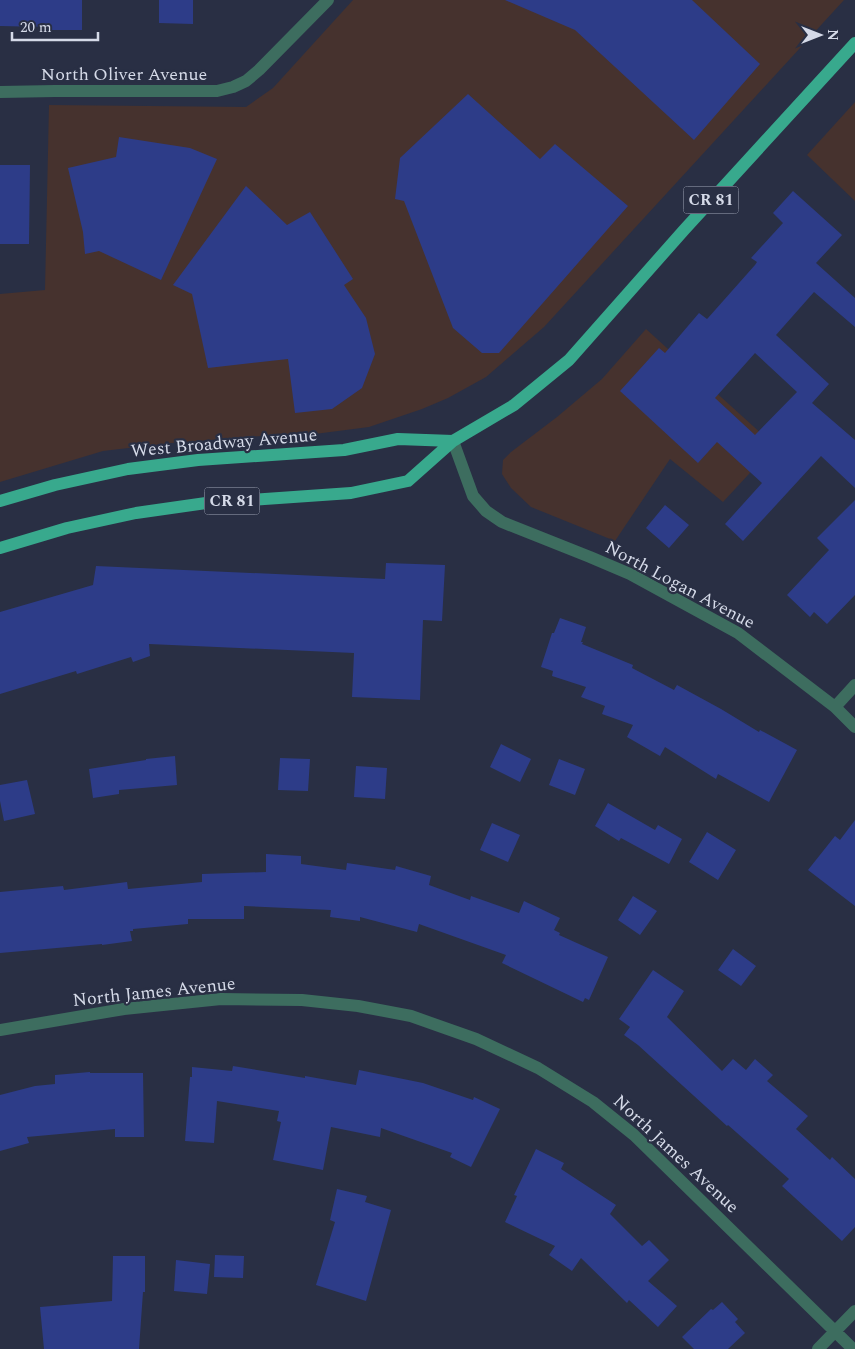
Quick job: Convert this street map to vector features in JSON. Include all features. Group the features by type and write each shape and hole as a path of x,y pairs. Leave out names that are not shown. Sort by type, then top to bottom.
{"main road":[{"name":"CR 81","path":"0,548 67,528 136,513 206,503 352,493 408,481 453,441 514,406 568,360 855,43"},
{"name":"West Broadway Avenue","path":"0,501 55,484 128,469 198,460 344,450 398,439 453,441"}],"street":[{"name":"North Oliver Avenue","path":"0,92 217,91 233,87 246,81 328,0"},
{"name":"North Logan Avenue","path":"453,441 473,496 486,510 502,522 630,574 738,633 835,707 855,727"},
{"path":"835,707 855,685"},
{"name":"North James Avenue","path":"0,1030 124,1009 221,999 302,1000 358,1006 411,1016 476,1040 538,1068 593,1102 634,1135 853,1349"},
{"path":"818,1349 855,1311"}],"shaded area":[{"path":"353,0 844,0 544,327 486,377 448,398 369,427 307,435 261,436 171,443 103,451 0,482 0,294 45,290 49,105 246,107 273,88"},
{"path":"855,102 855,201 807,155"},
{"path":"646,329 775,446 723,502 670,459 615,541 531,507 511,488 502,474 503,460 602,379"}],"building":[{"path":"0,0 82,0 82,30 46,30 46,27 0,26"},
{"path":"159,0 193,0 193,24 159,23"},
{"path":"505,0 692,0 760,64 694,140 575,30"},
{"path":"468,94 540,159 555,144 628,206 499,353 482,353 453,328 404,201 395,199 400,158"},
{"path":"119,137 190,148 217,159 161,280 99,251 85,254 83,232 68,168 116,157"},
{"path":"0,165 30,165 29,244 0,244"},
{"path":"246,186 287,225 310,212 353,279 344,285 366,318 375,354 362,388 332,409 295,413 288,359 208,368 192,294 173,285"},
{"path":"793,191 842,235 816,263 855,298 855,327 814,292 776,335 829,384 812,403 855,440 855,488 821,456 743,541 725,524 762,483 717,442 698,463 620,391 659,348 665,353 699,313 707,319 755,265 757,262 751,258 783,223 773,213","holes":["755,353 797,392 755,435 715,398"]},
{"path":"855,500 855,595 827,624 814,612 810,617 787,595 829,550 817,538"},
{"path":"665,505 689,525 669,548 646,528"},
{"path":"386,563 445,565 442,621 423,620 420,700 352,697 354,653 149,644 150,656 133,662 131,657 77,674 76,671 0,694 0,612 93,585 96,566 385,579"},
{"path":"560,618 586,627 582,644 633,665 632,668 674,690 677,685 759,732 760,730 797,750 769,802 718,774 716,779 665,747 660,756 627,737 633,725 602,714 605,706 581,697 586,687 552,676 553,671 541,667 552,633 554,633"},
{"path":"501,744 531,759 520,782 490,767"},
{"path":"175,756 177,785 119,790 119,794 93,798 89,769"},
{"path":"280,758 310,759 308,791 278,790"},
{"path":"559,759 585,769 575,795 549,785"},
{"path":"356,766 387,768 385,799 354,797"},
{"path":"27,780 35,814 4,821 0,801 0,785"},
{"path":"608,803 655,830 658,825 682,839 669,864 621,838 619,841 595,826"},
{"path":"855,820 855,906 808,870 835,836 840,840"},
{"path":"492,823 520,835 508,862 480,850"},
{"path":"707,832 736,850 718,880 689,862"},
{"path":"266,854 301,856 301,864 346,870 347,863 395,870 396,866 431,876 429,885 470,900 471,896 519,913 524,901 560,918 554,930 560,933 559,935 608,957 589,1000 585,998 583,1002 502,963 506,955 419,924 417,932 360,917 360,921 330,917 331,910 244,906 244,919 188,919 188,924 133,929 133,931 130,931 132,941 0,953 0,892 63,886 64,890 127,882 128,889 202,882 202,874 266,872"},
{"path":"633,896 657,911 640,935 618,920"},
{"path":"733,949 756,966 741,986 718,970"},
{"path":"653,970 684,991 667,1017 722,1071 733,1059 746,1070 755,1059 773,1075 767,1081 808,1116 796,1129 830,1160 832,1157 855,1179 855,1227 842,1241 782,1186 789,1179 727,1126 638,1045 624,1035 630,1027 619,1019"},
{"path":"233,1066 356,1085 359,1070 423,1083 473,1100 474,1097 500,1109 471,1167 450,1157 452,1153 381,1128 380,1137 331,1127 323,1170 273,1160 281,1122 277,1121 279,1111 217,1101 214,1143 185,1141 192,1067 232,1071"},
{"path":"90,1072 143,1073 144,1137 115,1137 115,1129 27,1137 29,1143 0,1151 0,1095 35,1086 55,1084 55,1075"},
{"path":"536,1149 564,1163 561,1169 616,1205 610,1214 642,1246 649,1240 669,1260 648,1281 677,1306 658,1327 629,1300 627,1303 581,1258 572,1271 549,1255 555,1246 505,1222 517,1196 514,1195"},
{"path":"337,1189 367,1196 365,1202 391,1210 366,1301 316,1285 335,1222 330,1220"},
{"path":"215,1255 244,1256 243,1278 214,1277"},
{"path":"113,1256 145,1256 145,1292 143,1292 139,1349 44,1349 40,1307 112,1301"},
{"path":"176,1260 210,1264 207,1294 174,1291"},
{"path":"722,1302 738,1319 735,1322 745,1333 728,1349 694,1349 682,1337 711,1309 713,1310"}]}
